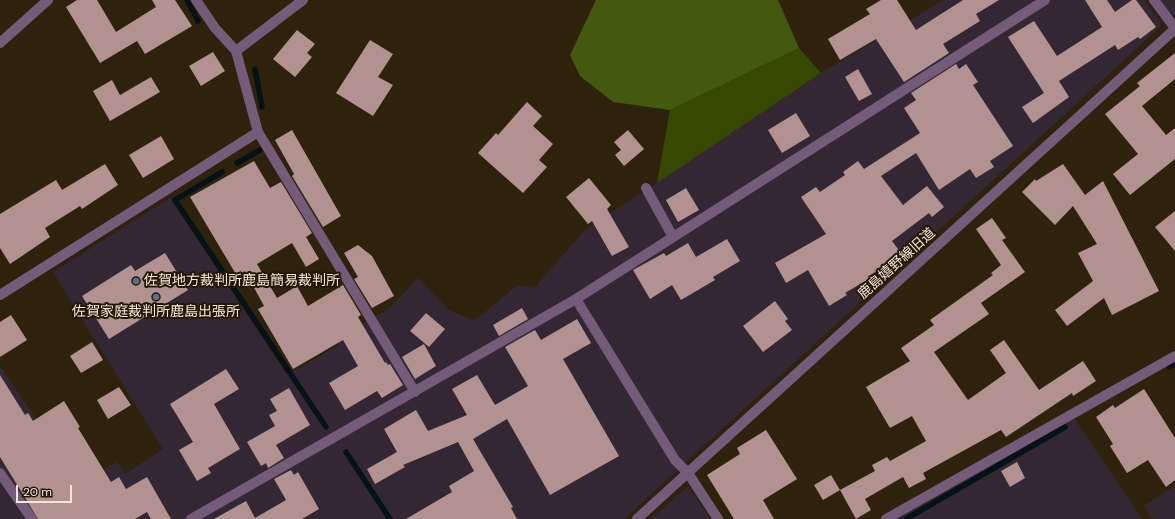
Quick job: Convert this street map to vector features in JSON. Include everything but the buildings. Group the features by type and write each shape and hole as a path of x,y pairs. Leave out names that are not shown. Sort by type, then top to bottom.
{"street":[{"path":"0,43 48,0"},
{"path":"196,0 215,28 236,51 258,132 415,392"},
{"path":"236,51 303,0"},
{"path":"191,519 576,299 1045,0"},
{"path":"1154,0 1175,29"},
{"name":"鹿島嬉野線旧道","path":"637,519 1175,29"},
{"path":"0,295 258,132"},
{"path":"646,188 674,237"},
{"path":"576,299 675,460 688,472 718,519"},
{"path":"886,519 1175,356"},
{"path":"0,473 32,519"}],"shaded area":[{"path":"944,0 1144,0 1162,25 624,519 0,519 0,366 80,483 117,462 125,474 163,449 53,272 170,198 287,375 339,345 336,339 390,308 418,278 449,310 474,321 518,285 534,288 584,231 821,73"},
{"path":"1160,0 1175,0 1175,14 1172,17"},
{"path":"1074,418 1142,519 897,519"},
{"path":"688,486 710,519 651,519"},
{"path":"1175,486 1175,519 1153,519 1144,506"}],"green space":[{"path":"596,0 778,0 799,48 670,110 613,102 580,76 570,55"},
{"path":"799,48 821,73 657,183 670,110"}],"waterway":[{"path":"187,0 198,21"},
{"path":"255,69 262,107"},
{"path":"237,163 260,150"},
{"path":"222,172 175,200 326,427"},
{"path":"1169,367 1175,364"},
{"path":"906,519 1065,427"},
{"path":"346,452 390,519"}],"place":[{"name":"佐賀地方裁判所鹿島簡易裁判所","path":"136,281"},
{"name":"佐賀家庭裁判所鹿島出張所","path":"156,297"}]}
